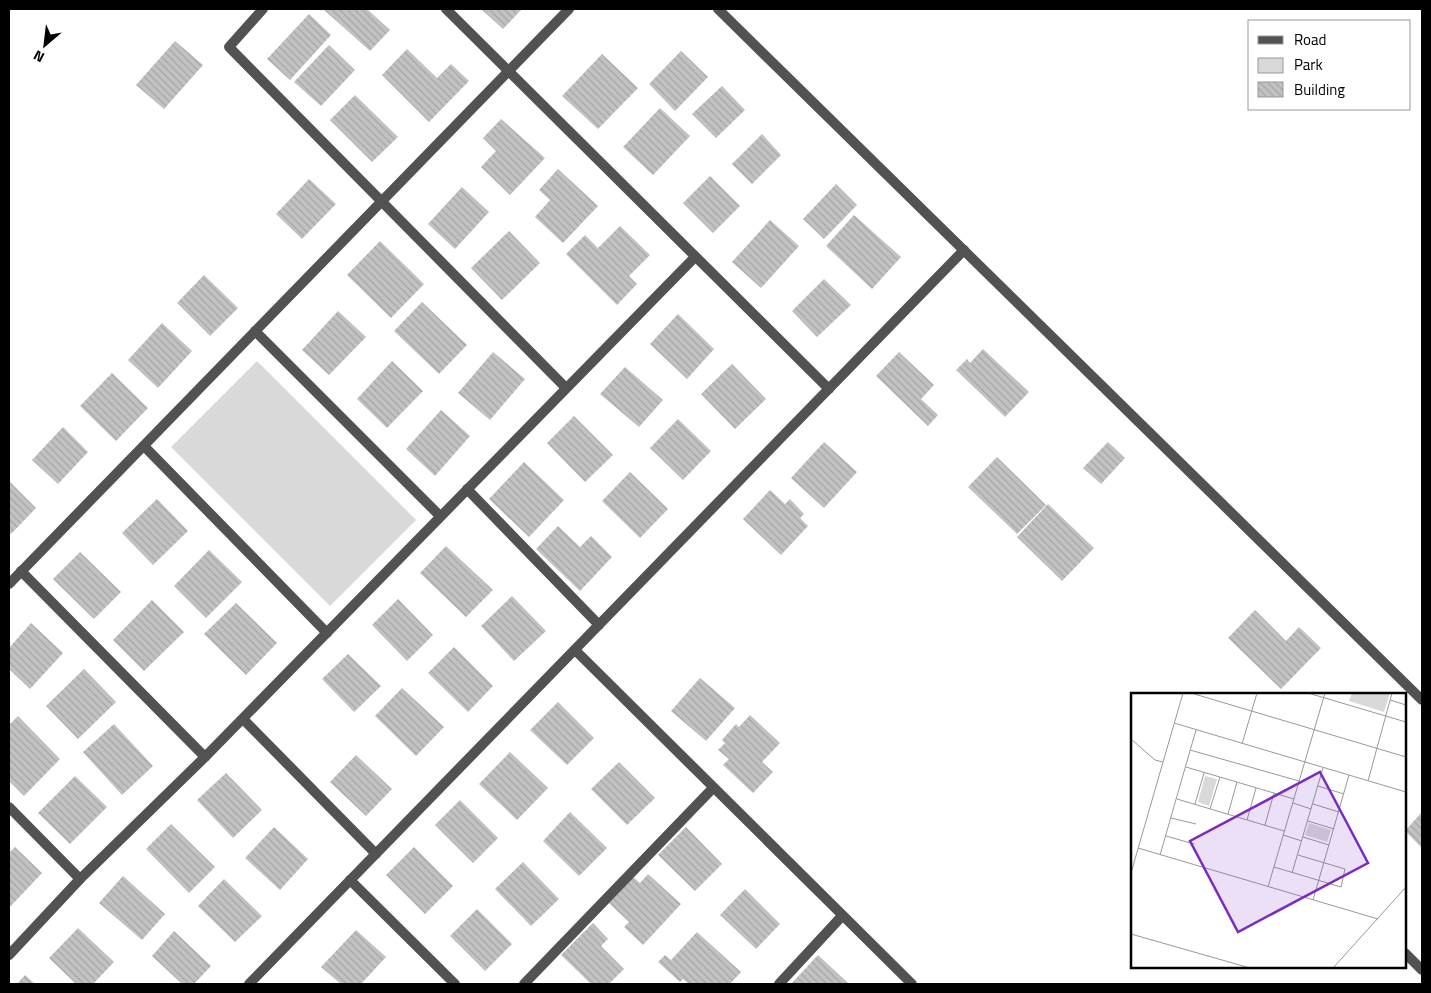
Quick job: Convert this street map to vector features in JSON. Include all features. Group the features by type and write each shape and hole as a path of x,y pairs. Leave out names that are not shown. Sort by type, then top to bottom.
{"street":[{"path":"263,9 229,47 566,388"},
{"path":"446,9 829,389"},
{"path":"9,584 569,9"},
{"path":"718,9 1422,700"},
{"path":"249,984 964,250"},
{"path":"9,956 80,880 243,719 695,257"},
{"path":"255,331 440,516"},
{"path":"144,446 327,633"},
{"path":"467,489 599,625"},
{"path":"21,571 205,757"},
{"path":"575,650 912,984"},
{"path":"243,719 376,854"},
{"path":"524,984 713,788"},
{"path":"9,807 80,880"},
{"path":"350,880 455,984"},
{"path":"779,984 842,916"},
{"path":"1406,954 1422,970"}],"green space":[{"path":"257,361 416,520 330,606 171,447"}],"building":[{"path":"323,9 367,9 390,30 370,51"},
{"path":"481,9 522,9 503,29"},
{"path":"309,14 331,35 290,80 267,59"},
{"path":"175,41 203,65 164,109 136,85"},
{"path":"329,45 355,70 321,106 294,82"},
{"path":"407,49 437,78 451,64 469,81 429,122 382,75"},
{"path":"681,51 708,77 675,111 649,84"},
{"path":"602,54 638,88 598,129 562,96"},
{"path":"722,86 745,110 716,138 692,114"},
{"path":"355,95 398,137 372,162 330,120"},
{"path":"660,108 690,136 653,175 623,147"},
{"path":"501,119 545,158 510,195 481,167 496,151 483,138"},
{"path":"762,134 781,155 752,184 732,164"},
{"path":"558,169 598,206 563,243 535,217 550,200 539,190"},
{"path":"710,176 740,206 713,233 683,203"},
{"path":"309,179 336,204 302,239 276,214"},
{"path":"836,184 857,205 824,239 803,219"},
{"path":"462,187 489,212 455,249 428,224"},
{"path":"854,215 901,257 872,289 826,246"},
{"path":"770,220 799,246 761,288 732,262"},
{"path":"620,226 650,255 629,276 637,284 617,305 566,254 585,235 598,248"},
{"path":"509,231 540,263 502,300 471,268"},
{"path":"380,241 424,284 391,318 347,275"},
{"path":"204,275 238,308 210,336 177,303"},
{"path":"824,279 851,305 817,337 792,311"},
{"path":"422,302 467,345 439,374 394,331"},
{"path":"338,311 366,337 329,375 302,350"},
{"path":"678,314 714,349 687,379 650,344"},
{"path":"162,323 192,351 158,388 128,360"},
{"path":"983,349 1029,392 1005,417 956,370 967,359 970,363"},
{"path":"493,352 525,379 490,420 458,393"},
{"path":"899,352 934,385 921,399 938,415 928,426 876,376"},
{"path":"392,361 423,391 387,428 357,399"},
{"path":"732,364 766,399 735,429 701,394"},
{"path":"625,367 663,400 639,427 600,394"},
{"path":"112,373 148,408 116,441 80,406"},
{"path":"441,410 470,436 435,476 406,449"},
{"path":"574,416 613,455 585,482 547,443"},
{"path":"678,419 711,451 683,480 650,448"},
{"path":"63,427 88,452 58,484 32,460"},
{"path":"824,442 857,472 824,508 791,478"},
{"path":"1108,442 1125,458 1101,484 1083,468"},
{"path":"997,457 1046,505 1017,534 968,487"},
{"path":"524,462 564,500 529,537 489,499"},
{"path":"630,472 668,509 640,538 602,501"},
{"path":"9,481 36,508 11,534 9,532"},
{"path":"770,490 785,504 790,499 804,514 800,518 808,526 781,555 743,519"},
{"path":"157,499 188,531 153,565 122,533"},
{"path":"1048,504 1094,548 1062,581 1017,537"},
{"path":"558,526 580,547 591,536 612,557 580,591 536,549"},
{"path":"446,546 493,590 466,617 420,573"},
{"path":"209,550 242,582 206,618 174,586"},
{"path":"80,552 121,592 94,619 53,579"},
{"path":"512,596 546,631 514,661 481,626"},
{"path":"398,599 433,635 407,661 372,625"},
{"path":"152,600 184,632 144,671 113,640"},
{"path":"236,603 277,643 246,675 204,634"},
{"path":"1255,610 1286,641 1299,627 1321,648 1281,689 1228,638"},
{"path":"31,623 63,653 30,689 9,669 9,648"},
{"path":"454,647 493,686 468,712 428,673"},
{"path":"348,654 381,686 354,712 322,679"},
{"path":"84,669 116,702 78,739 46,706"},
{"path":"700,678 735,708 706,741 671,711"},
{"path":"402,688 444,727 416,756 375,716"},
{"path":"558,702 594,738 567,765 530,730"},
{"path":"750,715 780,743 762,762 773,772 753,793 723,765 729,759 718,750 725,743 722,740 736,724 739,727"},
{"path":"18,716 60,759 24,796 9,781 9,725"},
{"path":"114,724 153,766 122,795 83,752"},
{"path":"510,752 548,788 517,820 479,784"},
{"path":"356,755 392,789 366,816 330,782"},
{"path":"619,762 655,798 627,825 591,789"},
{"path":"226,773 262,810 233,838 197,800"},
{"path":"75,776 107,807 70,844 38,813"},
{"path":"460,800 498,838 473,863 435,825"},
{"path":"570,812 607,848 579,876 543,841"},
{"path":"1422,812 1422,848 1406,832"},
{"path":"171,824 215,867 189,893 146,849"},
{"path":"274,827 308,859 280,890 245,858"},
{"path":"686,827 722,864 695,891 658,855"},
{"path":"15,847 42,873 9,908 9,853"},
{"path":"414,847 453,886 425,914 386,875"},
{"path":"523,862 559,899 531,926 495,889"},
{"path":"648,874 681,904 643,945 624,927 629,922 609,903 633,877 640,883"},
{"path":"123,876 165,914 142,940 99,903"},
{"path":"224,879 262,916 235,942 198,906"},
{"path":"745,889 780,924 756,949 720,915"},
{"path":"477,909 512,944 485,971 450,936"},
{"path":"593,923 608,939 601,946 624,969 609,984 591,984 561,955"},
{"path":"78,928 114,962 93,984 76,984 49,958"},
{"path":"356,930 386,957 361,984 341,984 321,967"},
{"path":"174,931 211,966 194,984 182,984 152,956"},
{"path":"697,932 741,972 730,984 689,984 683,979 680,982 658,962 665,955 671,960"},
{"path":"818,955 849,984 791,984"},
{"path":"25,975 35,984 17,984"}]}
